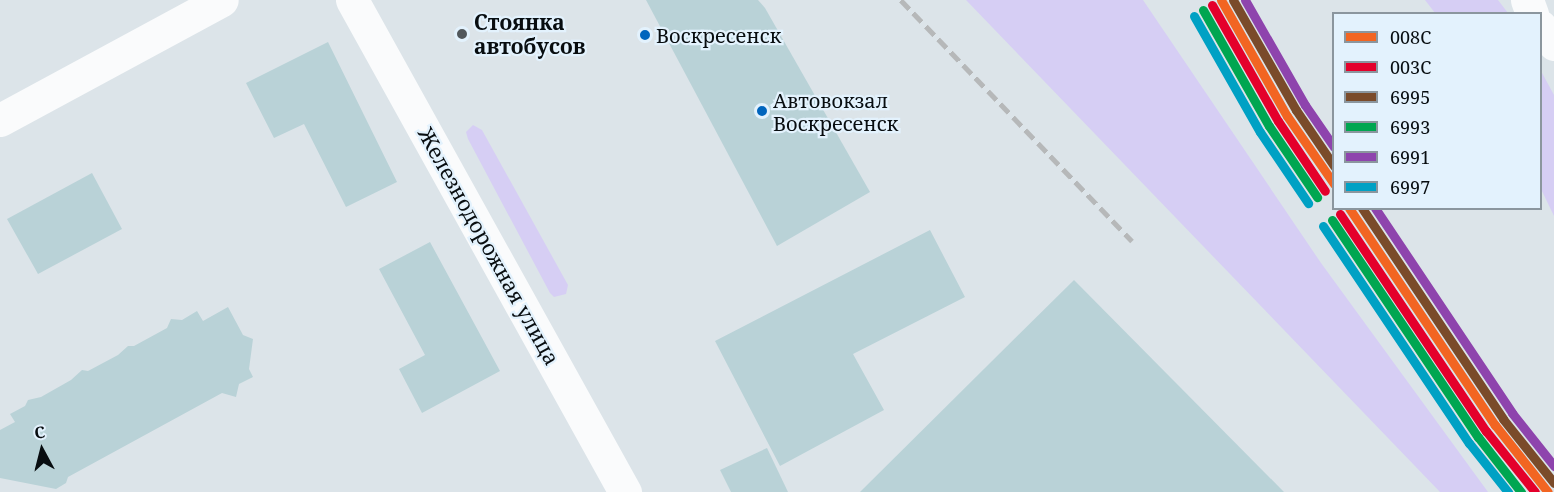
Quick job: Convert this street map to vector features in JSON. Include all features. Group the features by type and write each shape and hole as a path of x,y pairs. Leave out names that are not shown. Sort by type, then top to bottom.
{"street":[{"path":"0,120 222,0"},
{"name":"Железнодорожная улица","path":"352,0 625,492"},
{"path":"1542,29 1554,44"}],"shaded area":[{"path":"966,0 1143,0 1321,263 1488,492 1440,492"},
{"path":"1425,0 1498,0 1507,12 1434,12"},
{"path":"1542,73 1554,95 1554,216 1542,191"},
{"path":"473,125 482,130 568,285 566,294 554,297 550,293 468,139 466,132"}],"building":[{"name":"Автовокзал Воскресенск","path":"646,0 758,0 765,8 870,192 777,246"},
{"path":"328,42 397,182 346,207 304,124 274,138 246,83"},
{"path":"92,173 122,229 38,274 7,219"},
{"path":"930,230 965,297 853,354 884,410 780,466 715,341"},
{"path":"430,242 500,371 422,413 399,369 425,355 379,269"},
{"path":"1074,280 1284,492 860,492 988,365"},
{"path":"228,307 243,335 253,339 249,369 253,377 239,384 236,397 222,393 68,477 66,483 56,489 0,478 0,430 15,422 10,414 25,406 28,400 41,397 71,380 82,370 88,371 118,355 128,346 134,346 167,328 171,319 182,320 197,311 203,321"},
{"path":"767,448 788,492 731,492 720,470"}],"railway":[{"path":"901,0 1132,241"}],"transit line":[{"name":"008С","path":"1221,0 1287,116 1332,181"},
{"name":"6995","path":"1233,0 1296,110 1332,163"},
{"name":"6991","path":"1245,0 1305,105 1332,144"},
{"name":"003С","path":"1212,5 1278,121 1325,191"},
{"name":"6993","path":"1203,10 1269,126 1317,197"},
{"name":"6997","path":"1194,16 1260,132 1308,203"},
{"name":"008С","path":"1350,210 1495,425 1548,492"},
{"name":"6995","path":"1363,210 1503,419 1554,483"},
{"name":"6991","path":"1376,210 1512,413 1554,466"},
{"name":"003С","path":"1340,214 1486,431 1535,492"},
{"name":"6993","path":"1332,220 1478,437 1521,492"},
{"name":"6997","path":"1323,226 1469,443 1508,492"}],"place":[{"name":"Стоянка автобусов","path":"462,34"},
{"name":"Воскресенск","path":"645,35"},
{"name":"Автовокзал Воскресенск","path":"762,111"}]}
